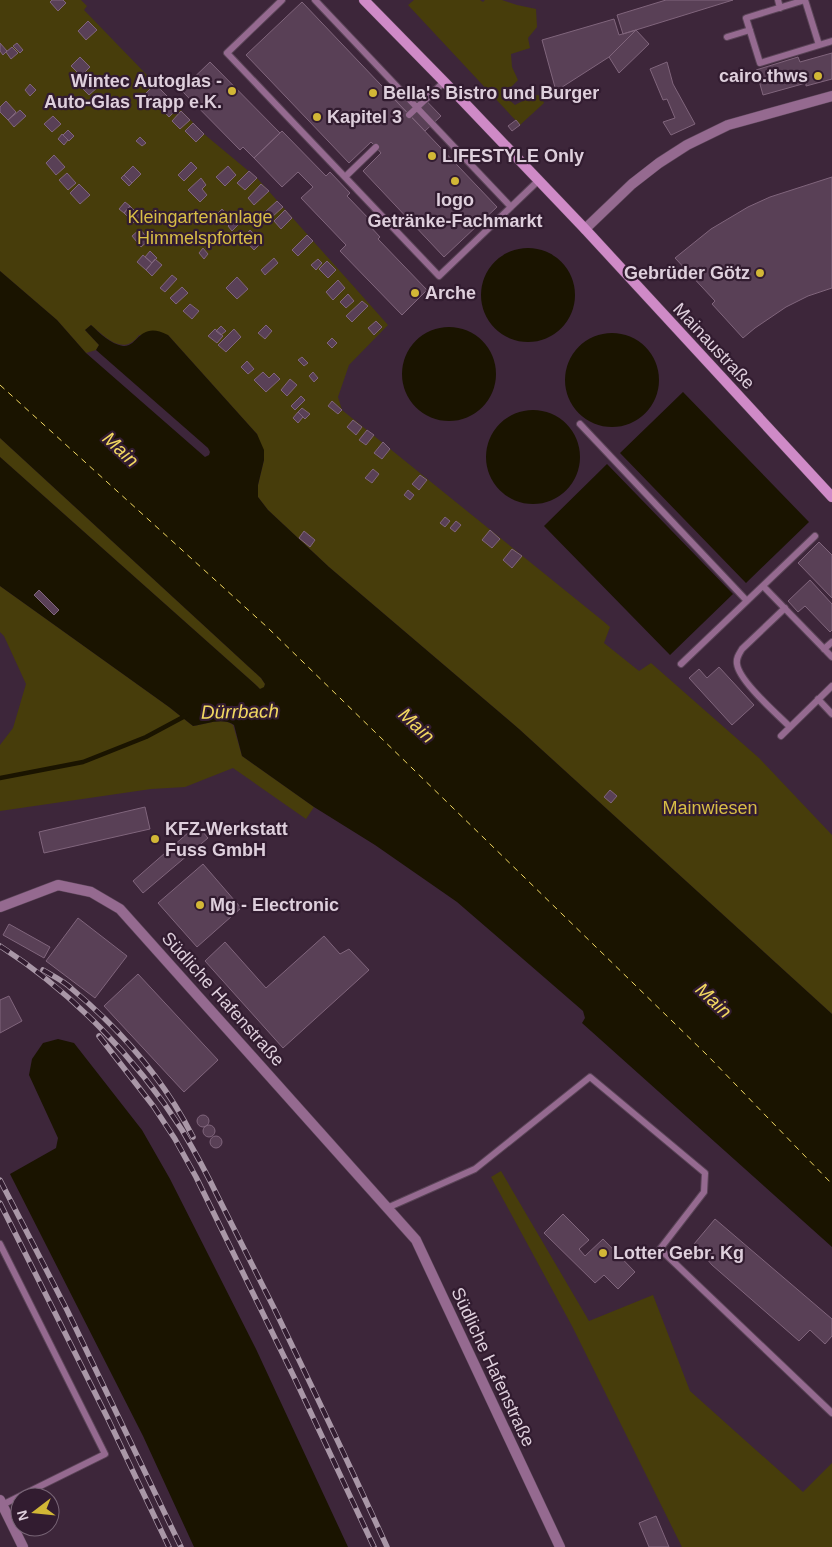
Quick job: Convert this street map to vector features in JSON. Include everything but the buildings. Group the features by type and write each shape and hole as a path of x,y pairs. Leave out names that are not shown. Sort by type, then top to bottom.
{"main road":[{"name":"Mainaustraße","path":"364,0 539,180 832,497"}],"street":[{"path":"585,229 632,184 659,163 687,146 728,125 832,96"},
{"name":"Südliche Hafenstraße","path":"0,907 58,885 91,892 120,909 416,1240 560,1547"},
{"path":"1,1502 23,1547"}],"lane":[{"path":"282,0 227,53 439,276 539,180"},
{"path":"315,0 511,207"},
{"path":"778,0 780,8"},
{"path":"819,45 805,0 746,18 760,63 819,45 832,41"},
{"path":"727,38 750,30"},
{"path":"409,115 444,82"},
{"path":"345,176 376,147"},
{"path":"580,424 747,601"},
{"path":"681,664 815,536"},
{"path":"763,586 832,657"},
{"path":"785,608 742,649 737,656 736,663 740,673 751,687 790,727"},
{"path":"824,649 832,642"},
{"path":"781,736 832,686"},
{"path":"818,700 832,714"},
{"path":"387,1208 475,1170 590,1077 705,1173 704,1192 660,1249 832,1413"},
{"path":"0,1244 105,1454 1,1502"}],"green space":[{"path":"0,0 81,0 87,6 84,10 204,134 257,178 388,325 349,365 338,397 342,410 610,627 604,643 639,671 651,663 759,758 832,835 832,1014 519,729 329,567 268,510 258,497 258,485 264,460 257,434 168,335 139,335 133,341 121,345 108,339 91,325 85,330 99,345 96,350 86,353 57,320 0,271"},
{"path":"414,0 480,0 483,2 485,0 502,0 536,9 537,27 528,38 530,48 511,54 512,67 518,80 505,93 505,96 515,105 534,95 542,98 544,103 520,125 408,5"},
{"path":"0,438 261,678 265,684 264,688 260,689 0,457"},
{"path":"0,586 193,726 219,721 233,725 242,756 314,807 306,819 233,768 185,787 151,789 0,811 0,745 13,728 26,684 4,636 0,632"},
{"path":"501,1171 589,1321 653,1295 690,1391 803,1492 832,1463 832,1547 682,1547 572,1326 491,1177"}],"water":[{"path":"528,248 546,252 561,262 571,277 575,295 571,313 561,328 546,338 528,342 510,338 495,328 485,313 481,295 485,277 495,262 510,252"},
{"name":"Main","path":"0,271 57,320 86,353 205,457 210,452 208,448 96,350 99,345 85,330 91,325 110,341 123,346 132,343 145,332 158,331 168,335 257,434 264,450 264,460 258,485 258,497 268,510 329,567 519,729 832,1014 832,1247 582,1023 585,1018 583,1011 457,902 375,845 314,807 242,756 234,725 220,721 193,726 0,586 0,457 260,689 264,687 265,684 261,678 0,438"},
{"path":"449,327 467,331 482,341 492,356 496,374 492,392 482,407 467,417 449,421 431,417 416,407 406,392 402,374 406,356 416,341 431,331"},
{"path":"612,333 630,337 645,347 655,362 659,380 655,398 645,413 630,423 612,427 594,423 579,413 569,398 565,380 569,362 579,347 594,337"},
{"path":"683,392 809,522 746,583 620,453"},
{"path":"533,410 551,414 566,424 576,439 580,457 576,475 566,490 551,500 533,504 515,500 500,490 490,475 486,457 490,439 500,424 515,414"},
{"path":"607,464 733,594 670,655 544,526"},
{"path":"58,1039 74,1043 142,1130 170,1179 256,1349 348,1547 194,1547 143,1436 10,1174 56,1148 58,1138 29,1075 32,1059 43,1043"}],"waterway":[{"name":"Dürrbach","path":"0,778 83,762 146,737 187,715"}],"ferry route":[{"path":"0,385 267,627 707,1055 832,1184"}],"railway":[{"path":"0,946 52,984 101,1028 144,1077 182,1130 210,1180 274,1308 387,1547"},
{"path":"43,970 69,986 108,1021 155,1076 193,1137"},
{"path":"99,1036 154,1107 175,1139 196,1177 295,1379 374,1547"},
{"path":"0,1180 67,1310 181,1547"},
{"path":"0,1203 108,1419 169,1547"}],"place":[{"name":"cairo.thws","path":"818,76"},
{"name":"Wintec Autoglas - Auto-Glas Trapp e.K.","path":"232,91"},
{"name":"Bella's Bistro und Burger","path":"373,93"},
{"name":"Kapitel 3","path":"317,117"},
{"name":"LIFESTYLE Only","path":"432,156"},
{"name":"logo Getränke-Fachmarkt","path":"455,181"},
{"name":"Gebrüder Götz","path":"760,273"},
{"name":"Arche","path":"415,293"},
{"name":"KFZ-Werkstatt Fuss GmbH","path":"155,839"},
{"name":"Mg - Electronic","path":"200,905"},
{"name":"Lotter Gebr. Kg","path":"603,1253"}],"park label":[{"name":"Kleingartenanlage Himmelspforten","path":"200,227"},
{"name":"Mainwiesen","path":"710,808"}]}
